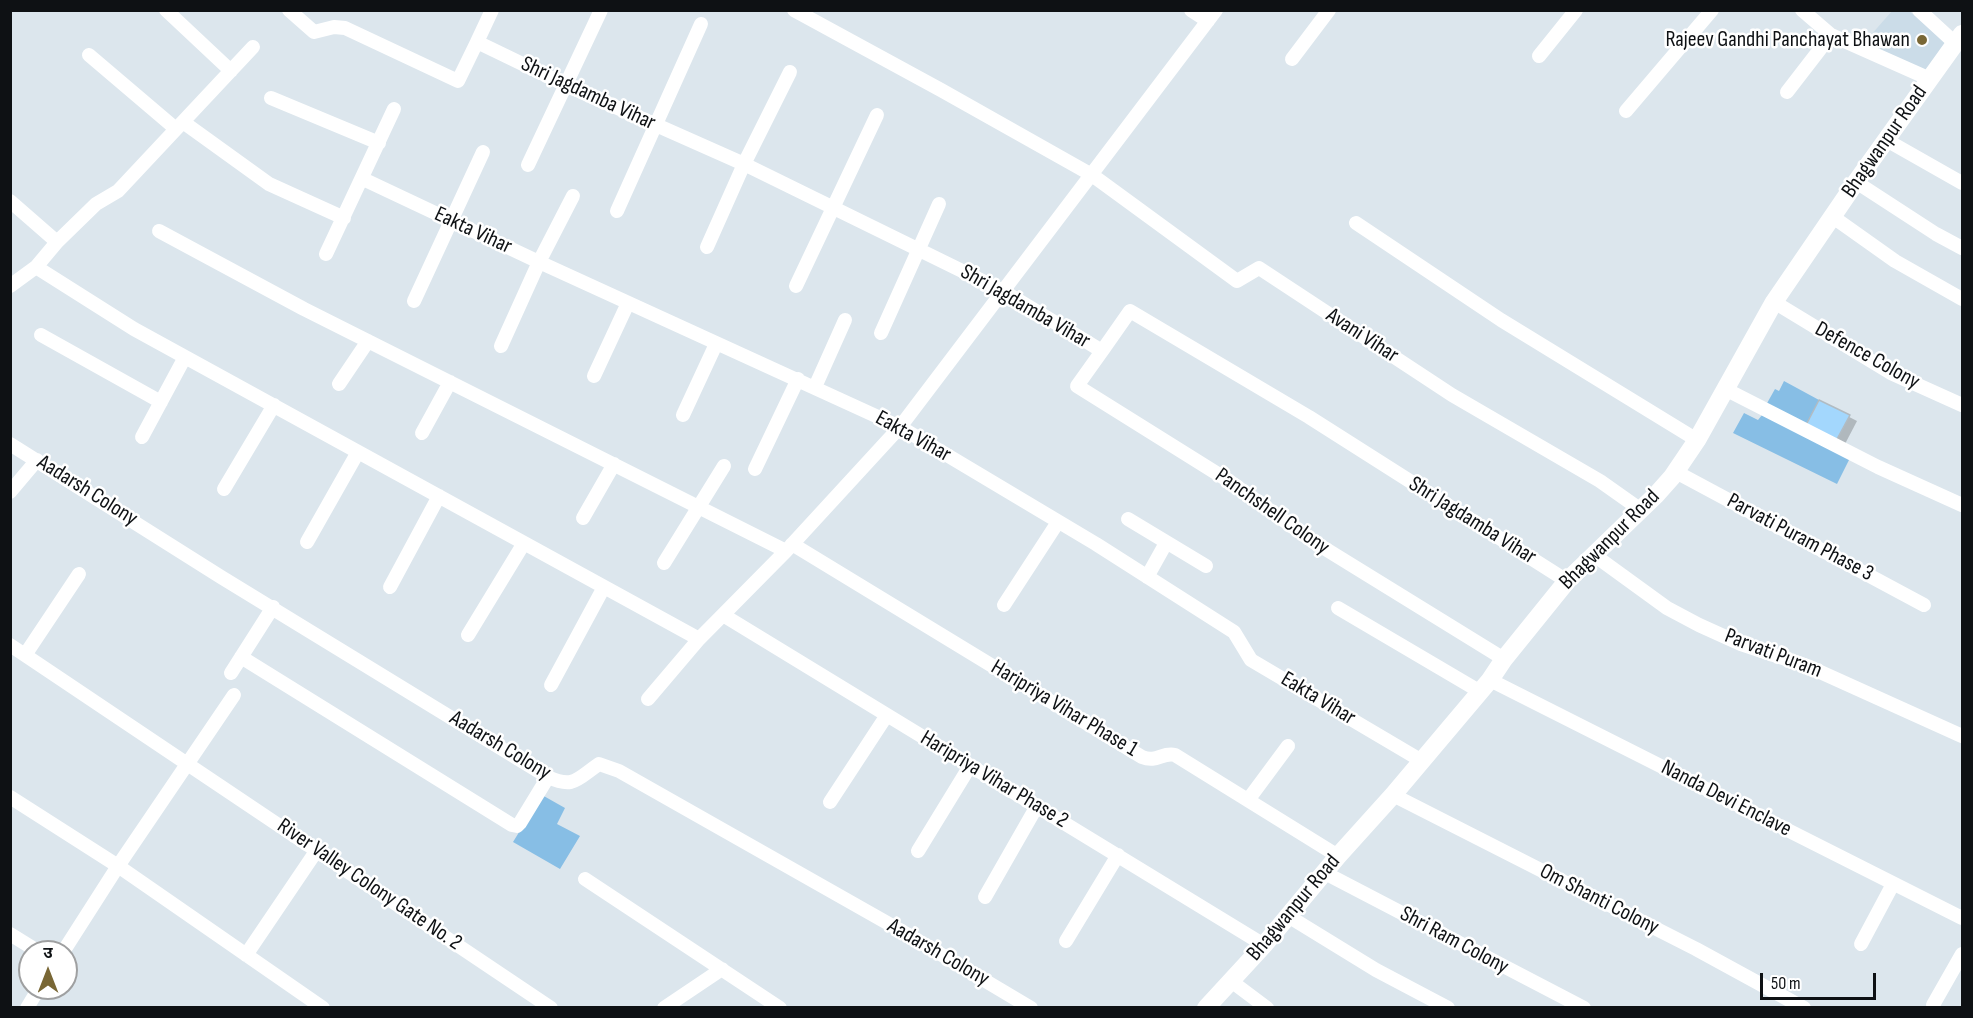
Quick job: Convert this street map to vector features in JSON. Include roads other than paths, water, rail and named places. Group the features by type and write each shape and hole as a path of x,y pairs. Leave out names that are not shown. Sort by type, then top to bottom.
{"street":[{"path":"166,10 231,71"},
{"path":"289,10 314,32 334,27 345,28 458,81 492,10"},
{"path":"794,10 1092,175"},
{"path":"648,699 699,639 789,548 900,428 1212,16 1191,10"},
{"path":"1292,59 1329,10"},
{"path":"1626,111 1712,10"},
{"path":"1803,10 1831,35 1930,79"},
{"path":"1919,10 1959,39"},
{"path":"528,165 597,12"},
{"path":"1539,56 1572,12"},
{"path":"617,211 701,24"},
{"path":"1787,92 1831,35"},
{"name":"Bhagwanpur Road","path":"1206,1008 1264,945 1338,856 1422,761 1567,581 1656,495 1676,472 1697,440 1774,302 1959,39"},
{"name":"Shri Jagdamba Vihar","path":"477,42 566,85 744,164 1003,291 1102,351 1130,311 1308,417 1567,581"},
{"path":"11,285 36,267 57,242 96,204 118,192 253,47"},
{"path":"89,55 180,125 269,184 344,218"},
{"path":"707,247 744,164 790,72"},
{"path":"271,98 379,143"},
{"path":"326,254 394,109"},
{"path":"796,286 877,115"},
{"path":"1888,141 1962,183"},
{"path":"414,301 483,152"},
{"name":"Avani Vihar","path":"1092,175 1237,281 1259,268 1452,395 1600,481 1641,510"},
{"name":"Eakta Vihar","path":"363,179 900,428 1058,522 1234,632 1251,660 1422,761"},
{"path":"1857,182 1936,234 1962,248"},
{"path":"501,346 539,262 573,196"},
{"path":"10,201 57,242"},
{"path":"881,333 939,204"},
{"path":"1833,217 1895,261 1962,299"},
{"path":"1356,223 1501,320 1697,440"},
{"name":"Haripriya Vihar Phase 1","path":"159,231 368,341 699,507 789,548 1142,757 1153,760 1169,754 1175,755 1338,856"},
{"path":"36,267 134,329 699,639"},
{"name":"Defence Colony","path":"1774,302 1892,373 1962,405"},
{"path":"594,376 628,303"},
{"path":"814,387 844,320"},
{"path":"41,335 161,402"},
{"path":"339,384 368,341"},
{"path":"683,415 716,344"},
{"name":"Panchshell Colony","path":"1102,351 1077,386 1229,481 1311,540 1504,659"},
{"path":"142,437 185,357"},
{"path":"755,469 798,380"},
{"path":"422,433 450,382"},
{"path":"1725,389 1878,466 1962,505"},
{"path":"224,489 274,405"},
{"name":"Aadarsh Colony","path":"10,444 221,577 548,777 570,784 598,764 619,771 905,933 1032,1008"},
{"path":"307,542 358,452"},
{"path":"10,492 37,460"},
{"path":"583,518 615,465"},
{"path":"664,563 724,466"},
{"name":"Parvati Puram Phase 3","path":"1676,472 1924,605"},
{"path":"390,587 439,496"},
{"path":"1128,519 1206,566"},
{"path":"1004,605 1058,522"},
{"path":"468,634 524,543"},
{"path":"1147,577 1166,543"},
{"name":"Parvati Puram","path":"1594,555 1666,608 1700,625 1741,644 1808,666 1962,736"},
{"path":"25,655 79,574"},
{"path":"551,685 604,587"},
{"path":"231,673 273,608"},
{"name":"Nanda Devi Enclave","path":"1338,608 1484,686 1962,918"},
{"name":"Haripriya Vihar Phase 2","path":"723,615 1264,945"},
{"name":"River Valley Colony Gate No. 2","path":"10,645 551,1008"},
{"path":"241,657 512,825 517,826 520,823 548,777"},
{"path":"71,940 234,695"},
{"path":"830,802 887,715"},
{"path":"1248,800 1288,746"},
{"path":"918,851 970,766"},
{"name":"Om Shanti Colony","path":"1393,795 1686,944 1804,1008"},
{"path":"10,797 118,866 323,1008"},
{"path":"985,897 1037,806"},
{"path":"246,955 317,850"},
{"path":"1066,941 1118,855"},
{"name":"Shri Ram Colony","path":"1325,873 1584,1008"},
{"path":"585,879 780,1008"},
{"path":"1861,944 1893,884"},
{"path":"1288,916 1376,970 1448,1008"},
{"path":"1933,1005 1962,954"},
{"path":"664,1008 722,969"},
{"path":"1231,981 1267,1008"}],"place":[{"name":"Rajeev Gandhi Panchayat Bhawan","path":"1922,40"}]}
